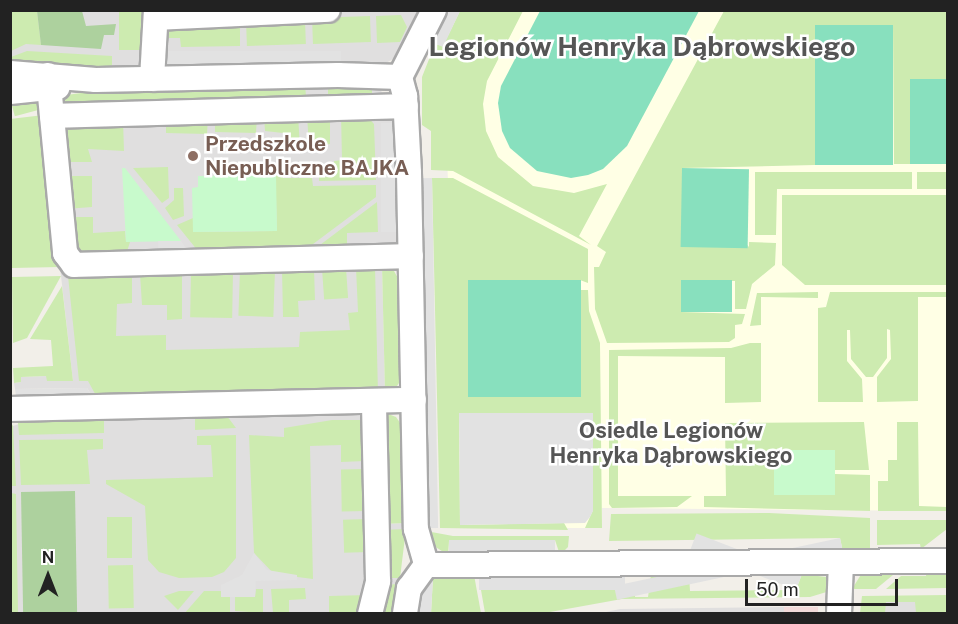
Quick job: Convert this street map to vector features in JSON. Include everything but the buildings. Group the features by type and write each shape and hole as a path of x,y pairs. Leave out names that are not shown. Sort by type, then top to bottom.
{"street":[{"path":"152,79 156,14 328,10"},
{"path":"405,614 410,588 426,565 417,529 406,106 400,77 434,10"},
{"path":"10,73 49,81 400,77"},
{"path":"10,92 49,81"},
{"path":"49,81 65,253 74,265 411,256"},
{"path":"51,116 406,106"},
{"path":"10,409 414,400"},
{"path":"370,614 378,581 374,401"},
{"path":"426,565 948,561"},
{"path":"839,614 841,563"}],"shaded area":[{"path":"940,10 947,14 947,511 602,508 602,528 462,528 447,157 490,11"},
{"path":"10,11 423,11 400,55 384,64 103,71 37,61 11,61"},
{"path":"443,11 460,11 443,47 429,41"},
{"path":"164,51 341,51 341,65 164,65"},
{"path":"375,85 391,101 397,123 382,124 384,231 399,231 400,250 125,258 70,245 59,96"},
{"path":"381,123 397,123 397,232 381,232"},
{"path":"416,178 432,178 438,528 422,528"},
{"path":"158,241 181,241 191,256 159,257"},
{"path":"382,265 385,393 95,401 87,388 15,389 14,383 21,382 21,377 47,376 47,381 73,381 60,267 68,272"},
{"path":"87,388 95,401 17,403 15,389"},
{"path":"366,406 381,524 406,523 382,578 400,578 382,605 383,613 11,613 10,427 25,422 29,415"},
{"path":"459,413 593,413 593,511 590,517 585,523 460,525"},
{"path":"697,534 802,574 796,590 690,549"},
{"path":"840,538 843,552 617,600 614,586"},
{"path":"449,540 555,540 555,555 449,555"},
{"path":"254,553 267,570 297,575 297,580 256,581 255,597 221,597 221,585 242,575"},
{"path":"479,575 625,575 625,590 479,590"},
{"path":"433,577 431,613 414,614 415,598"},
{"path":"885,602 916,602 916,613 885,613"},
{"path":"784,607 784,614 597,614 620,609"},
{"path":"784,607 818,607 818,613 784,613"}],"green space":[{"path":"11,11 37,11 41,45 26,44 11,51"},
{"path":"37,11 82,11 86,26 116,24 114,35 104,35 101,49 41,45"},
{"path":"119,11 150,11 150,50 119,50"},
{"path":"460,11 523,11 487,81 483,104 486,131 498,157 533,186 574,193 607,184 579,236 591,245 453,171 431,170 431,131 422,125 422,77 435,44 443,46"},
{"path":"540,11 699,11 627,146 603,169 588,175 571,178 537,171 510,148 502,131 498,103 501,86"},
{"path":"724,11 947,11 947,79 910,79 910,164 894,164 893,25 815,25 815,165 682,168 749,247 749,242 776,243 775,265 752,284 746,309 735,309 735,281 681,281 681,312 745,314 742,324 735,325 735,338 729,342 607,343 595,309 594,267 599,267 606,252 597,246"},
{"path":"401,15 407,27 400,42 377,43 376,16"},
{"path":"370,16 371,42 313,44 312,18"},
{"path":"305,19 306,44 247,46 246,21"},
{"path":"240,22 240,46 181,47 180,38 165,38 165,25"},
{"path":"815,25 893,25 893,165 815,165"},
{"path":"27,51 112,56 112,65 103,71 37,61 11,61 11,57"},
{"path":"910,79 947,79 947,164 910,164"},
{"path":"305,85 306,96 321,95 321,102 59,108 59,96 96,91"},
{"path":"328,85 372,85 372,101 328,101"},
{"path":"40,98 43,109 15,116 12,106"},
{"path":"330,114 330,144 309,147 307,115"},
{"path":"341,114 365,114 374,124 376,180 319,181 319,177 334,177 334,161 342,160"},
{"path":"44,115 60,267 12,268 10,119"},
{"path":"298,115 300,147 284,148 283,133 265,131 264,116"},
{"path":"257,116 256,133 215,132 215,118"},
{"path":"208,118 207,134 166,133 166,119"},
{"path":"123,120 124,151 88,149 92,162 61,162 63,121"},
{"path":"283,164 283,178 312,178 313,186 376,185 376,197 301,253 202,256 177,225 193,218 194,232 277,231 275,165"},
{"path":"168,167 169,198 162,203 133,168"},
{"path":"122,168 125,168 181,241 126,242"},
{"path":"682,168 749,169 748,248 681,247"},
{"path":"755,172 912,172 912,189 777,189 776,235 755,235"},
{"path":"917,172 947,172 947,189 917,189"},
{"path":"276,175 277,231 193,232 192,188 198,187 198,176"},
{"path":"63,176 92,176 92,207 66,209"},
{"path":"432,178 453,178 588,249 588,283 580,280 468,397 581,397 581,290 588,290 589,311 600,343 602,528 585,528 593,510 593,413 459,413 460,525 564,523 568,530 440,528"},
{"path":"174,188 183,188 184,216 173,220 165,208 174,200"},
{"path":"782,195 947,195 947,285 805,285 782,265"},
{"path":"377,202 378,232 347,233 347,252 308,254"},
{"path":"67,217 93,217 93,233 125,231 126,242 130,242 125,258 82,260 70,245"},
{"path":"382,265 394,271 400,282 401,380 395,389 385,393"},
{"path":"375,267 378,394 99,401 88,381 79,381 68,276 132,274 132,303 117,304 116,336 166,335 166,350 299,347 300,332 350,330 348,313 358,312 356,268"},
{"path":"346,268 348,298 324,300 322,270"},
{"path":"240,269 275,270 273,317 238,316"},
{"path":"314,269 315,300 298,301 299,317 283,317 282,270"},
{"path":"191,270 233,271 232,318 190,317"},
{"path":"182,273 182,319 167,320 167,305 142,305 140,274"},
{"path":"61,276 27,338 13,343 12,277"},
{"path":"468,280 581,280 581,397 468,397"},
{"path":"681,280 732,280 732,312 681,312"},
{"path":"62,286 73,381 47,381 46,376 21,377 21,382 14,383 13,368 53,366 51,340 30,339"},
{"path":"818,292 818,298 761,297 761,325 750,326 757,293"},
{"path":"830,292 947,292 947,297 918,297 918,401 877,402 877,377 891,359 890,330 887,329 887,358 873,377 866,377 851,359 850,330 847,330 847,361 862,379 863,402 818,402 818,308 826,307"},
{"path":"750,343 761,343 761,402 725,403 725,357 618,356 618,496 692,496 677,507 612,508 609,504 609,350 731,348"},
{"path":"383,412 396,417 403,427 406,523 381,524"},
{"path":"227,416 236,428 195,430 195,418"},
{"path":"104,420 104,433 19,435 18,423"},
{"path":"332,420 364,420 365,461 341,462 341,445 310,446 313,579 274,574 254,553 249,435 284,437 284,428"},
{"path":"864,422 869,470 835,470 835,451 775,450 775,495 835,494 835,474 870,475 870,511 704,507 704,496 726,496 725,423"},
{"path":"897,422 918,422 919,506 947,507 947,511 878,511 878,481 888,481 888,460 897,460"},
{"path":"13,425 16,486 11,486 10,427"},
{"path":"236,435 236,558 224,572 212,577 179,578 159,572 148,560 145,506 106,484 106,480 213,477 211,445 197,445 197,436"},
{"path":"103,439 103,449 87,450 90,484 21,485 19,440"},
{"path":"774,450 835,450 835,495 774,495"},
{"path":"341,469 365,469 366,511 342,511"},
{"path":"75,491 77,613 23,614 21,492"},
{"path":"11,493 16,494 18,613 11,613"},
{"path":"769,513 870,518 870,552 843,552 840,538 609,541 611,514"},
{"path":"107,517 132,517 132,558 107,558"},
{"path":"367,519 368,552 344,553 343,520"},
{"path":"877,520 947,520 947,529 921,549 920,544 877,545"},
{"path":"406,529 400,578 382,578 381,530"},
{"path":"426,531 453,536 569,536 568,547 560,555 555,540 449,541 448,555 431,544"},
{"path":"108,565 133,565 134,608 109,608"},
{"path":"899,570 876,589 852,589 862,573"},
{"path":"927,570 947,570 947,588 886,589 901,576 926,576"},
{"path":"802,574 826,577 833,590 810,597 622,599 539,614 485,613 481,590 621,590 625,575 624,590 635,590 635,597 648,597 651,575 689,575 690,591 796,590"},
{"path":"474,575 481,613 431,614 433,577"},
{"path":"399,584 394,613 383,613 382,585"},
{"path":"305,588 306,599 289,600 289,613 273,613 271,589"},
{"path":"256,589 263,589 263,613 235,611 235,597 255,597"},
{"path":"179,591 194,591 178,610 164,596"},
{"path":"204,591 221,591 221,597 230,597 230,613 184,614"},
{"path":"369,595 363,613 329,613 329,596"},
{"path":"947,595 947,613 916,613 915,602 886,602 885,613 860,613 862,596"}],"place":[{"name":"Przedszkole Niepubliczne BAJKA","path":"193,156"}],"district":[{"name":"Legionów Henryka Dąbrowskiego","path":"642,47"},
{"name":"Osiedle Legionów Henryka Dąbrowskiego","path":"671,443"}]}
